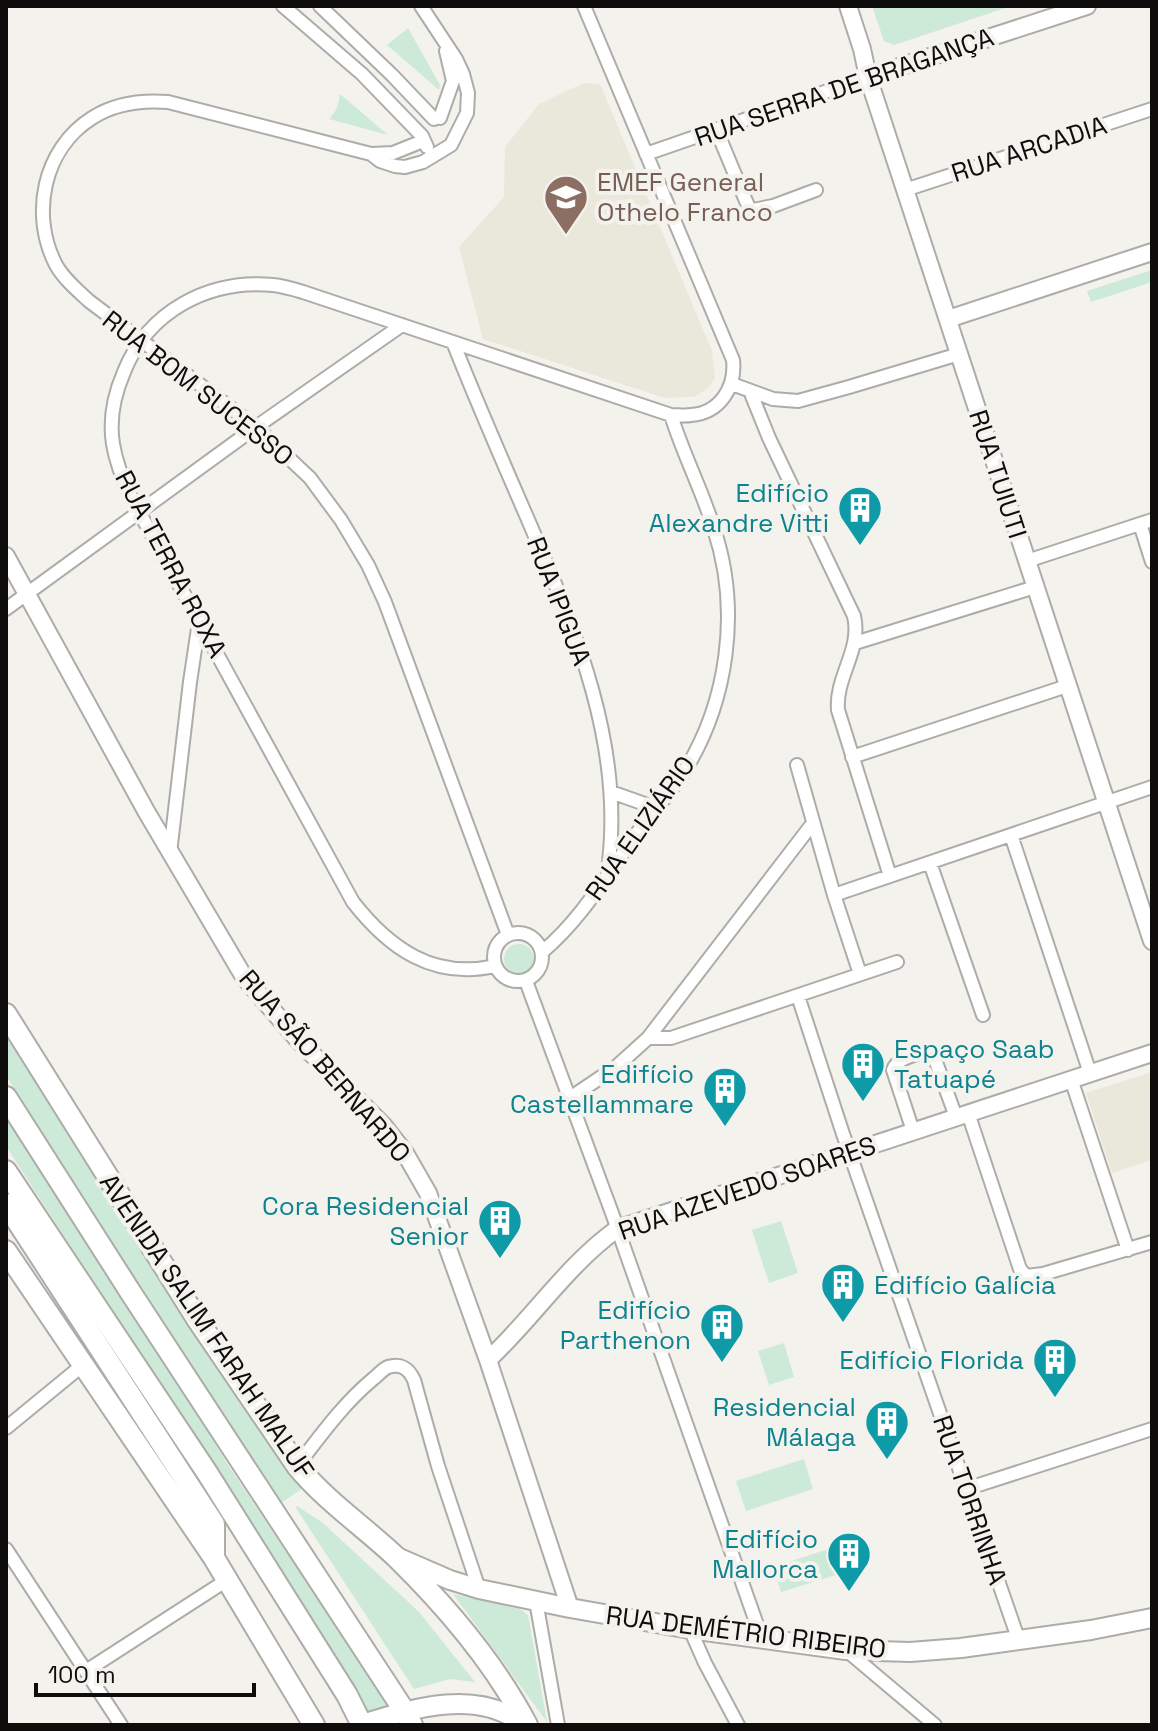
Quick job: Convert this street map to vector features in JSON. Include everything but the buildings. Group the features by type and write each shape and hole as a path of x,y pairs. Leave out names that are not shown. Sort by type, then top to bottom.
{"highway":[{"name":"AVENIDA SALIM FARAH MALUF","path":"6,1014 197,1319 297,1466 327,1498 394,1556 435,1599 478,1648 512,1696 525,1725"},
{"name":"AVENIDA SALIM FARAH MALUF","path":"6,1097 408,1718"},
{"path":"6,1171 206,1471 345,1693 361,1725"},
{"path":"6,1204 214,1524 214,1558"},
{"path":"6,1251 214,1558 314,1725"}],"main road":[{"name":"RUA DEMÉTRIO RIBEIRO","path":"394,1556 450,1580 536,1601 690,1629 846,1650 935,1651 1019,1641 1152,1618"},
{"path":"361,1725 408,1718 457,1704 500,1710 525,1725"}],"street":[{"path":"283,6 362,74 426,146 437,152"},
{"path":"299,20 313,6"},
{"path":"320,6 437,119 451,126 454,139"},
{"path":"421,6 463,74 468,93 467,113 454,139"},
{"path":"584,6 730,351 732,384 782,401 808,399 959,354"},
{"name":"RUA TUIUTI","path":"848,6 868,77 1152,941"},
{"name":"RUA SERRA DE BRAGANÇA","path":"646,154 1087,6"},
{"path":"422,138 425,124 437,119 453,81 443,41"},
{"name":"RUA BOM SUCESSO","path":"422,138 393,153 371,154 168,102 137,102 118,106 91,118 64,143 47,178 42,207 46,238 57,268 67,281 256,427 310,478 341,520 368,565 409,663 508,935"},
{"name":"RUA ARCADIA","path":"905,190 1152,109"},
{"path":"716,129 751,209 773,206 816,190"},
{"name":"RUA BOM SUCESSO","path":"371,154 380,161 405,167 423,162 447,148 454,139"},
{"path":"948,319 1152,252"},
{"name":"RUA TERRA ROXA","path":"495,966 462,969 414,957 396,947 353,902 131,497 118,465 112,428 113,406 127,363 141,340 162,317 192,298 210,291 253,284 276,285 303,292 671,415 691,415 714,407 732,384"},
{"path":"6,609 402,325"},
{"name":"RUA IPIGUA","path":"453,342 555,582 596,703 611,792 613,825 608,873"},
{"path":"750,391 769,438 854,616 857,629 855,643 838,703 890,876"},
{"name":"RUA ELIZIÁRIO","path":"542,952 573,921 681,775 707,726 723,674 728,619 724,569 714,529 671,415"},
{"path":"1027,561 1146,522 1152,562"},
{"name":"RUA SÃO BERNARDO","path":"6,556 170,853 244,977 299,1041 383,1125 418,1173 488,1360 570,1608"},
{"path":"855,643 1035,587"},
{"path":"170,853 200,621"},
{"path":"852,757 1067,686"},
{"path":"797,765 860,974"},
{"path":"834,895 1152,787"},
{"path":"611,792 656,808"},
{"path":"570,1098 616,1067 648,1038 813,823"},
{"path":"1011,835 1090,1073"},
{"path":"930,863 983,1015"},
{"path":"519,933 536,940 542,952 541,967 535,975 518,982 500,974 493,957 495,947 501,940 519,933"},
{"path":"648,1038 671,1038 897,962"},
{"path":"526,981 762,1639"},
{"name":"RUA TORRINHA","path":"798,996 1019,1641"},
{"path":"913,1131 893,1070 898,1062 930,1051 962,1115 1020,1269 1026,1276 1043,1274 1152,1242"},
{"name":"RUA AZEVEDO SOARES","path":"488,1360 508,1342 578,1262 617,1229 1152,1053"},
{"path":"1071,1079 1128,1250"},
{"path":"6,1428 84,1364"},
{"path":"297,1466 362,1388 388,1367 406,1368 414,1380 438,1466 479,1589"},
{"path":"966,1489 1152,1429"},
{"path":"6,1549 121,1725"},
{"path":"86,1671 227,1580"},
{"path":"536,1601 558,1725"},
{"path":"690,1629 738,1725"},
{"path":"846,1650 935,1725"}],"shaded area":[{"name":"EMEF General Othelo Franco","path":"584,83 600,84 712,351 715,378 708,388 694,397 665,398 483,339 459,247 504,197 505,147 539,104"},
{"path":"1152,1072 1152,1160 1112,1173 1086,1093"}],"green space":[{"path":"872,6 1011,6 894,45 884,41"},
{"path":"408,28 440,85 439,90 387,45"},
{"path":"340,94 388,135 329,119 337,108"},
{"path":"1152,270 1152,282 1091,302 1087,291"},
{"path":"519,944 529,949 534,959 529,969 519,974 509,969 504,959 509,949"},
{"path":"6,1031 242,1404 303,1488 281,1503 133,1283 6,1075"},
{"path":"6,1115 151,1335 226,1462 401,1725 372,1725 6,1146"},
{"path":"781,1221 798,1273 769,1283 752,1230"},
{"path":"784,1343 794,1377 769,1385 758,1351"},
{"path":"804,1459 813,1489 746,1511 736,1481"},
{"path":"297,1506 323,1523 419,1612 475,1682 450,1679 414,1689"},
{"path":"844,1544 852,1570 781,1592 773,1567"},
{"path":"453,1594 520,1609 528,1615 547,1722"}],"place":[{"name":"EMEF General Othelo Franco","path":"566,236"},
{"name":"Edifício Alexandre Vitti","path":"860,547"},
{"name":"Espaço Saab Tatuapé","path":"863,1103"},
{"name":"Edifício Castellammare","path":"725,1128"},
{"name":"Cora Residencial Senior","path":"500,1260"},
{"name":"Edifício Galícia","path":"843,1324"},
{"name":"Edifício Parthenon","path":"722,1364"},
{"name":"Edifício Florida","path":"1055,1399"},
{"name":"Residencial Málaga","path":"887,1461"},
{"name":"Edifício Mallorca","path":"849,1593"}]}
